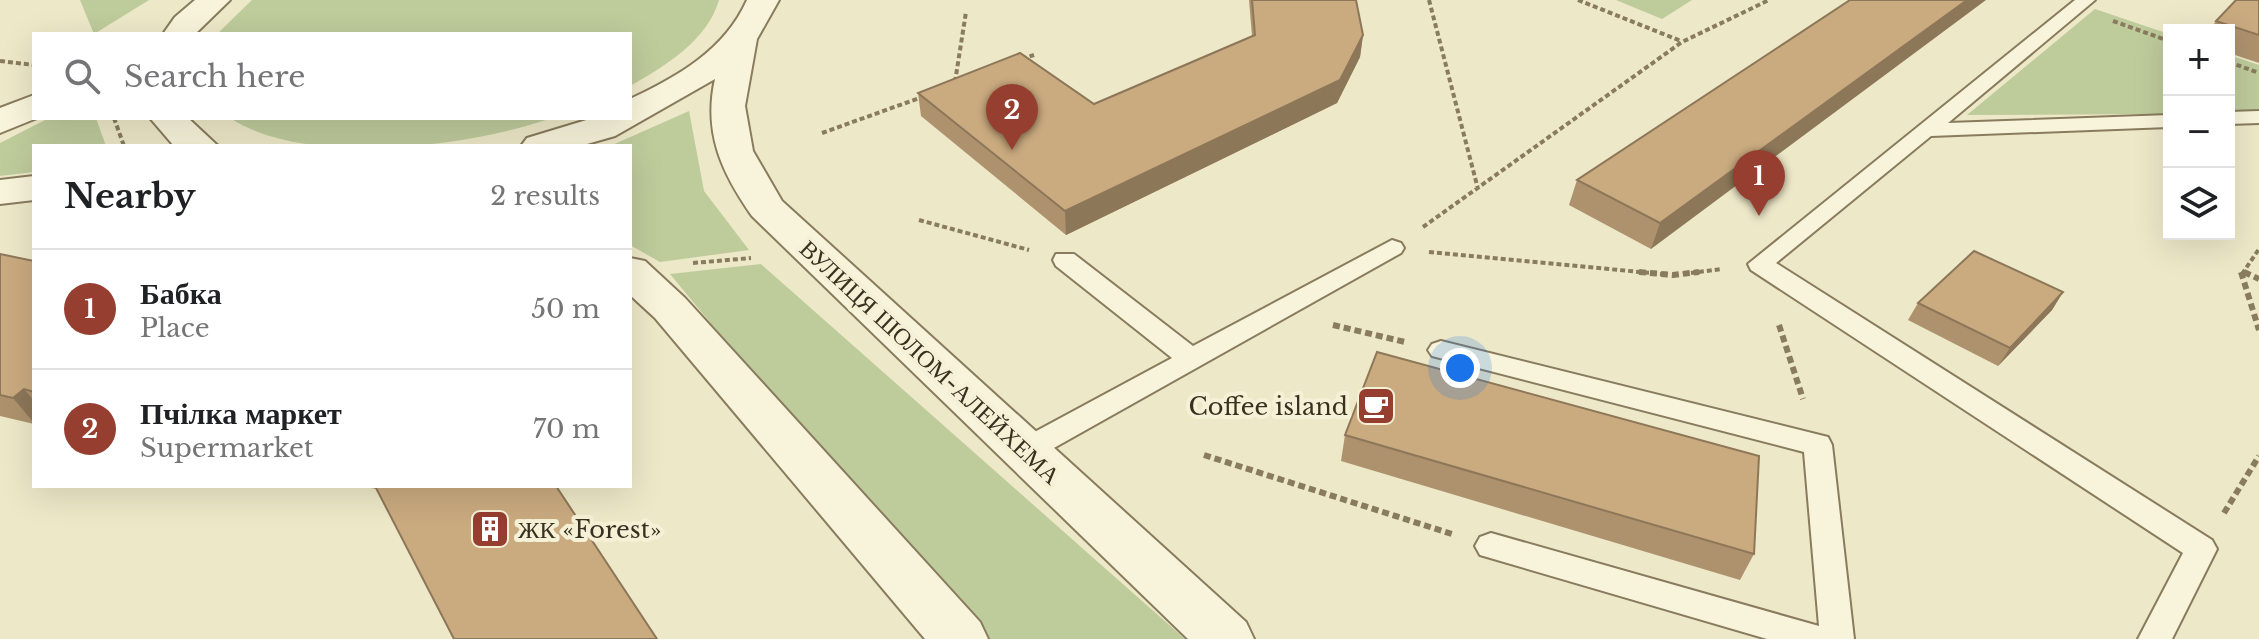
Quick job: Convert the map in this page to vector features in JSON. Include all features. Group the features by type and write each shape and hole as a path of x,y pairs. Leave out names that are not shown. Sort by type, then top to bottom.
{"street":[{"path":"178,31 214,0"},
{"path":"632,112 687,85 741,39 763,0"},
{"name":"ВУЛИЦЯ ШОЛОМ-АЛЕЙХЕМА","path":"741,39 727,106 734,151 766,208 1226,639"},
{"path":"0,122 32,107"},
{"path":"170,120 194,144"},
{"path":"547,144 602,128 617,120"},
{"path":"0,192 32,188"},
{"path":"632,273 670,308 960,639"}],"lane":[{"path":"2081,4 1760,264 2201,549 2155,639"},
{"path":"2235,118 2259,117"},
{"path":"1925,130 2163,121"},
{"path":"1026,450 1392,248"},
{"path":"1065,260 1191,359"},
{"path":"1441,350 1818,445 1837,639"},
{"path":"1491,546 1816,639"}],"path":[{"path":"1429,0 1478,189"},
{"path":"1578,0 1682,42"},
{"path":"1392,248 1682,42 1769,0"},
{"path":"2081,4 2163,38"},
{"path":"966,12 954,85 967,80"},
{"path":"1021,60 1034,55"},
{"path":"0,61 32,65"},
{"path":"2235,64 2259,73"},
{"path":"822,133 925,96"},
{"path":"115,120 123,144"},
{"path":"919,220 1065,260"},
{"path":"1392,248 1673,275 1760,264 1818,445"},
{"path":"2241,271 2259,249"},
{"path":"678,264 756,258"},
{"path":"2241,271 2259,279"},
{"path":"2241,271 2259,330"},
{"path":"1278,312 1441,350"},
{"path":"1204,455 1491,546"},
{"path":"2201,549 2259,456"}],"green space":[{"path":"80,0 149,0 97,32 93,32"},
{"path":"252,0 719,0 713,15 695,40 670,61 632,85 632,32 219,32"},
{"path":"1616,0 1692,0 1662,19"},
{"path":"2095,9 2163,32 2163,114 1967,115"},
{"path":"2235,57 2259,65 2259,113 2235,113"},
{"path":"689,111 704,191 749,250 660,262 632,246 632,144 615,144"},
{"path":"45,120 97,120 105,144 32,144 32,172 0,176 0,143"},
{"path":"234,120 545,120 434,144 309,144 262,134"},
{"path":"761,264 1185,639 971,639 670,274"}],"building":[{"path":"1252,0 1356,0 1363,35 1340,80 1065,211 918,93 1020,53 1094,104 1255,35"},
{"path":"1850,0 1967,0 1660,223 1577,180"},
{"path":"2236,0 2259,0 2259,35 2235,27 2235,24 2216,21"},
{"path":"1974,251 2063,292 2010,348 1918,303"},
{"path":"0,254 32,261 32,391 24,389 13,398 0,395"},
{"path":"1377,352 1759,456 1754,554 1345,435"},
{"name":"ЖК «Forest»","path":"376,488 557,488 657,639 454,639"}],"place":[{"name":"Пчілка маркет","path":"1012,150"},
{"name":"Бабка","path":"1759,216"},
{"name":"Coffee island","path":"1376,406"},
{"name":"ЖК «Forest»","path":"490,529"}]}
